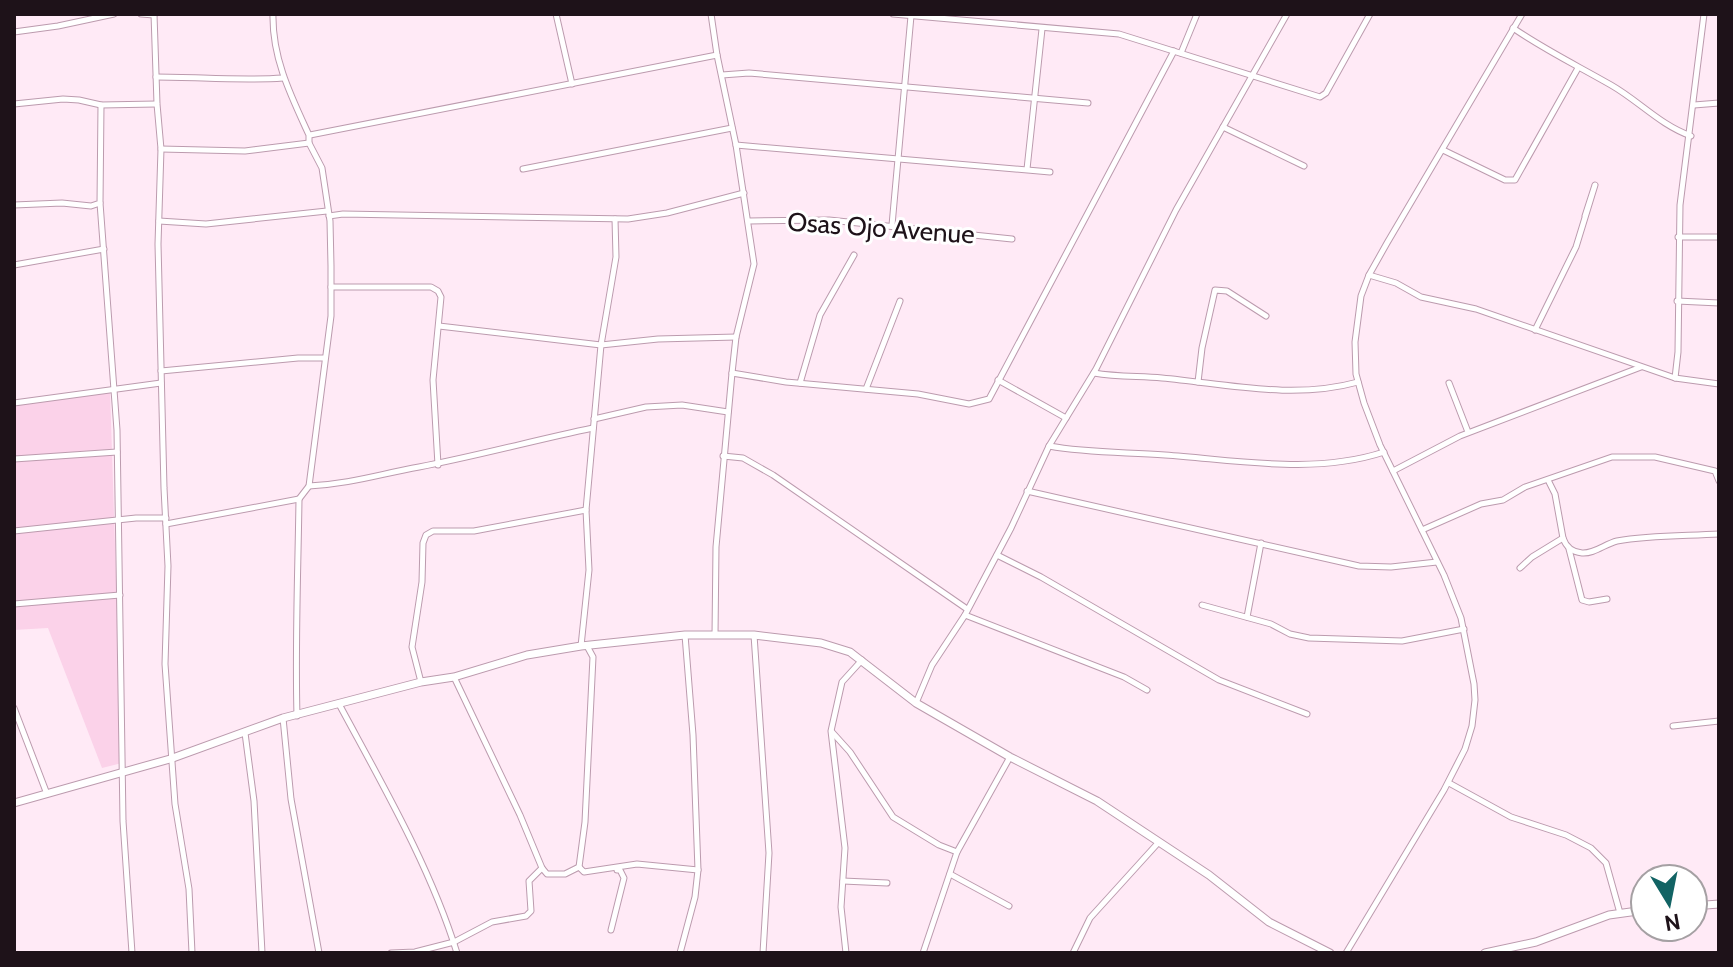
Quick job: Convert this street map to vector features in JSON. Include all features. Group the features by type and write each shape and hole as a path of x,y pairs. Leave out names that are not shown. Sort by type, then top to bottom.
{"street":[{"path":"14,32 114,14"},
{"path":"141,14 154,14 161,149 161,383 168,566 165,664 170,759 189,889 192,953"},
{"path":"273,14 273,33 283,78 322,168 328,214 331,287 331,316 309,486 299,499 295,597 297,716"},
{"path":"556,14 572,84"},
{"path":"711,14 736,145 754,264 736,337 723,456 716,547 715,635"},
{"path":"893,14 1119,34 1322,96 1370,14"},
{"path":"1181,53 1197,14"},
{"path":"916,703 932,665 997,555 1049,446 1094,373 1176,210 1287,14"},
{"path":"1346,953 1448,782 1472,726 1474,684 1464,629 1452,594 1364,403 1358,382 1355,342 1361,296 1369,275 1522,14"},
{"path":"1675,378 1682,181 1691,136 1704,14"},
{"path":"892,225 911,16"},
{"path":"1513,28 1614,86 1664,123 1691,136"},
{"path":"1027,169 1042,29"},
{"path":"732,373 918,394 969,404 989,399 1174,51"},
{"path":"309,135 717,55"},
{"path":"1443,150 1505,180 1514,181 1578,68"},
{"path":"722,75 749,73 1088,103"},
{"path":"156,77 252,81 283,78"},
{"path":"14,104 63,99 101,105 157,104"},
{"path":"1694,105 1719,103"},
{"path":"101,105 100,203 117,452 122,773 132,953"},
{"path":"1223,127 1304,166"},
{"path":"523,169 732,128"},
{"path":"161,149 245,151 309,143"},
{"path":"736,145 1050,172"},
{"path":"1535,330 1576,247 1595,185"},
{"path":"1589,200 1595,185"},
{"path":"1585,216 1595,185"},
{"path":"159,221 206,224 328,214 615,219 667,213 744,193"},
{"path":"14,205 62,203 91,206 100,203"},
{"path":"579,867 585,822 593,657 584,646 589,570 586,510 601,345 616,257 615,219"},
{"name":"Osas Ojo Avenue","path":"749,221 829,220 1012,239"},
{"path":"1678,237 1719,237"},
{"path":"14,265 104,249"},
{"path":"800,383 820,315 854,255"},
{"path":"1369,275 1396,283 1414,295 1476,309 1675,378 1719,384"},
{"path":"331,287 431,287 441,297 433,380 438,465"},
{"path":"1198,382 1215,290 1227,291 1266,316"},
{"path":"866,389 900,301"},
{"path":"1677,301 1719,303"},
{"path":"439,326 601,345 658,339 736,337"},
{"path":"161,371 324,358"},
{"path":"1393,471 1468,432 1642,366"},
{"path":"1094,373 1198,382 1220,387 1280,390 1358,382"},
{"path":"998,380 1066,418"},
{"path":"14,403 161,383"},
{"path":"1449,383 1468,432"},
{"path":"594,419 646,407 682,405 728,412"},
{"path":"309,486 345,484 421,466 438,465 594,427"},
{"path":"1049,446 1272,465 1339,462 1384,452"},
{"path":"14,459 117,452"},
{"path":"1422,530 1469,509 1503,500 1525,487 1612,457 1636,455 1711,469 1717,473 1719,481"},
{"path":"723,456 743,458 773,475 966,612 1124,677 1147,690"},
{"path":"1548,480 1555,494 1563,538 1569,548 1582,600 1607,599"},
{"path":"1026,491 1359,566 1391,567 1437,562"},
{"path":"14,531 118,520 166,521 299,499"},
{"path":"421,682 412,647 426,535 433,531 474,531 586,510"},
{"path":"1569,548 1587,553 1616,541 1719,534"},
{"path":"1520,568 1563,538"},
{"path":"1247,617 1261,543"},
{"path":"997,555 1041,577 1208,674 1244,692 1307,714"},
{"path":"14,604 120,595"},
{"path":"1202,605 1247,617 1298,636 1347,641 1402,641 1464,629"},
{"path":"680,953 695,897 698,870 693,735 685,635"},
{"path":"14,803 170,759 283,718 421,682 454,677 527,655 685,635 754,635 821,643 850,652 916,703 1010,757 1097,801 1209,875 1269,922 1327,952"},
{"path":"754,635 769,853 763,953"},
{"path":"846,953 842,935 845,848 831,731 842,682 862,659"},
{"path":"454,677 542,868 547,874 555,875 579,867"},
{"path":"339,704 380,779 438,901 457,953"},
{"path":"14,708 47,794"},
{"path":"283,718 291,799 319,953"},
{"path":"1673,726 1719,721"},
{"path":"831,731 850,752 893,817 939,845 957,852"},
{"path":"245,733 254,801 262,953"},
{"path":"923,953 957,852 1010,757"},
{"path":"1448,782 1511,817 1566,835 1591,848 1606,863 1620,913"},
{"path":"1073,953 1090,918 1158,843"},
{"path":"579,867 584,872 637,864 698,870"},
{"path":"391,953 415,952 454,942 492,922 530,914 529,881 542,868"},
{"path":"608,869 620,870 624,878 611,930"},
{"path":"949,874 1009,906"},
{"path":"843,881 887,883"},
{"path":"1485,953 1536,942 1629,912"}],"shaded area":[{"path":"110,390 122,763 102,768 48,628 14,630 14,404"}]}
